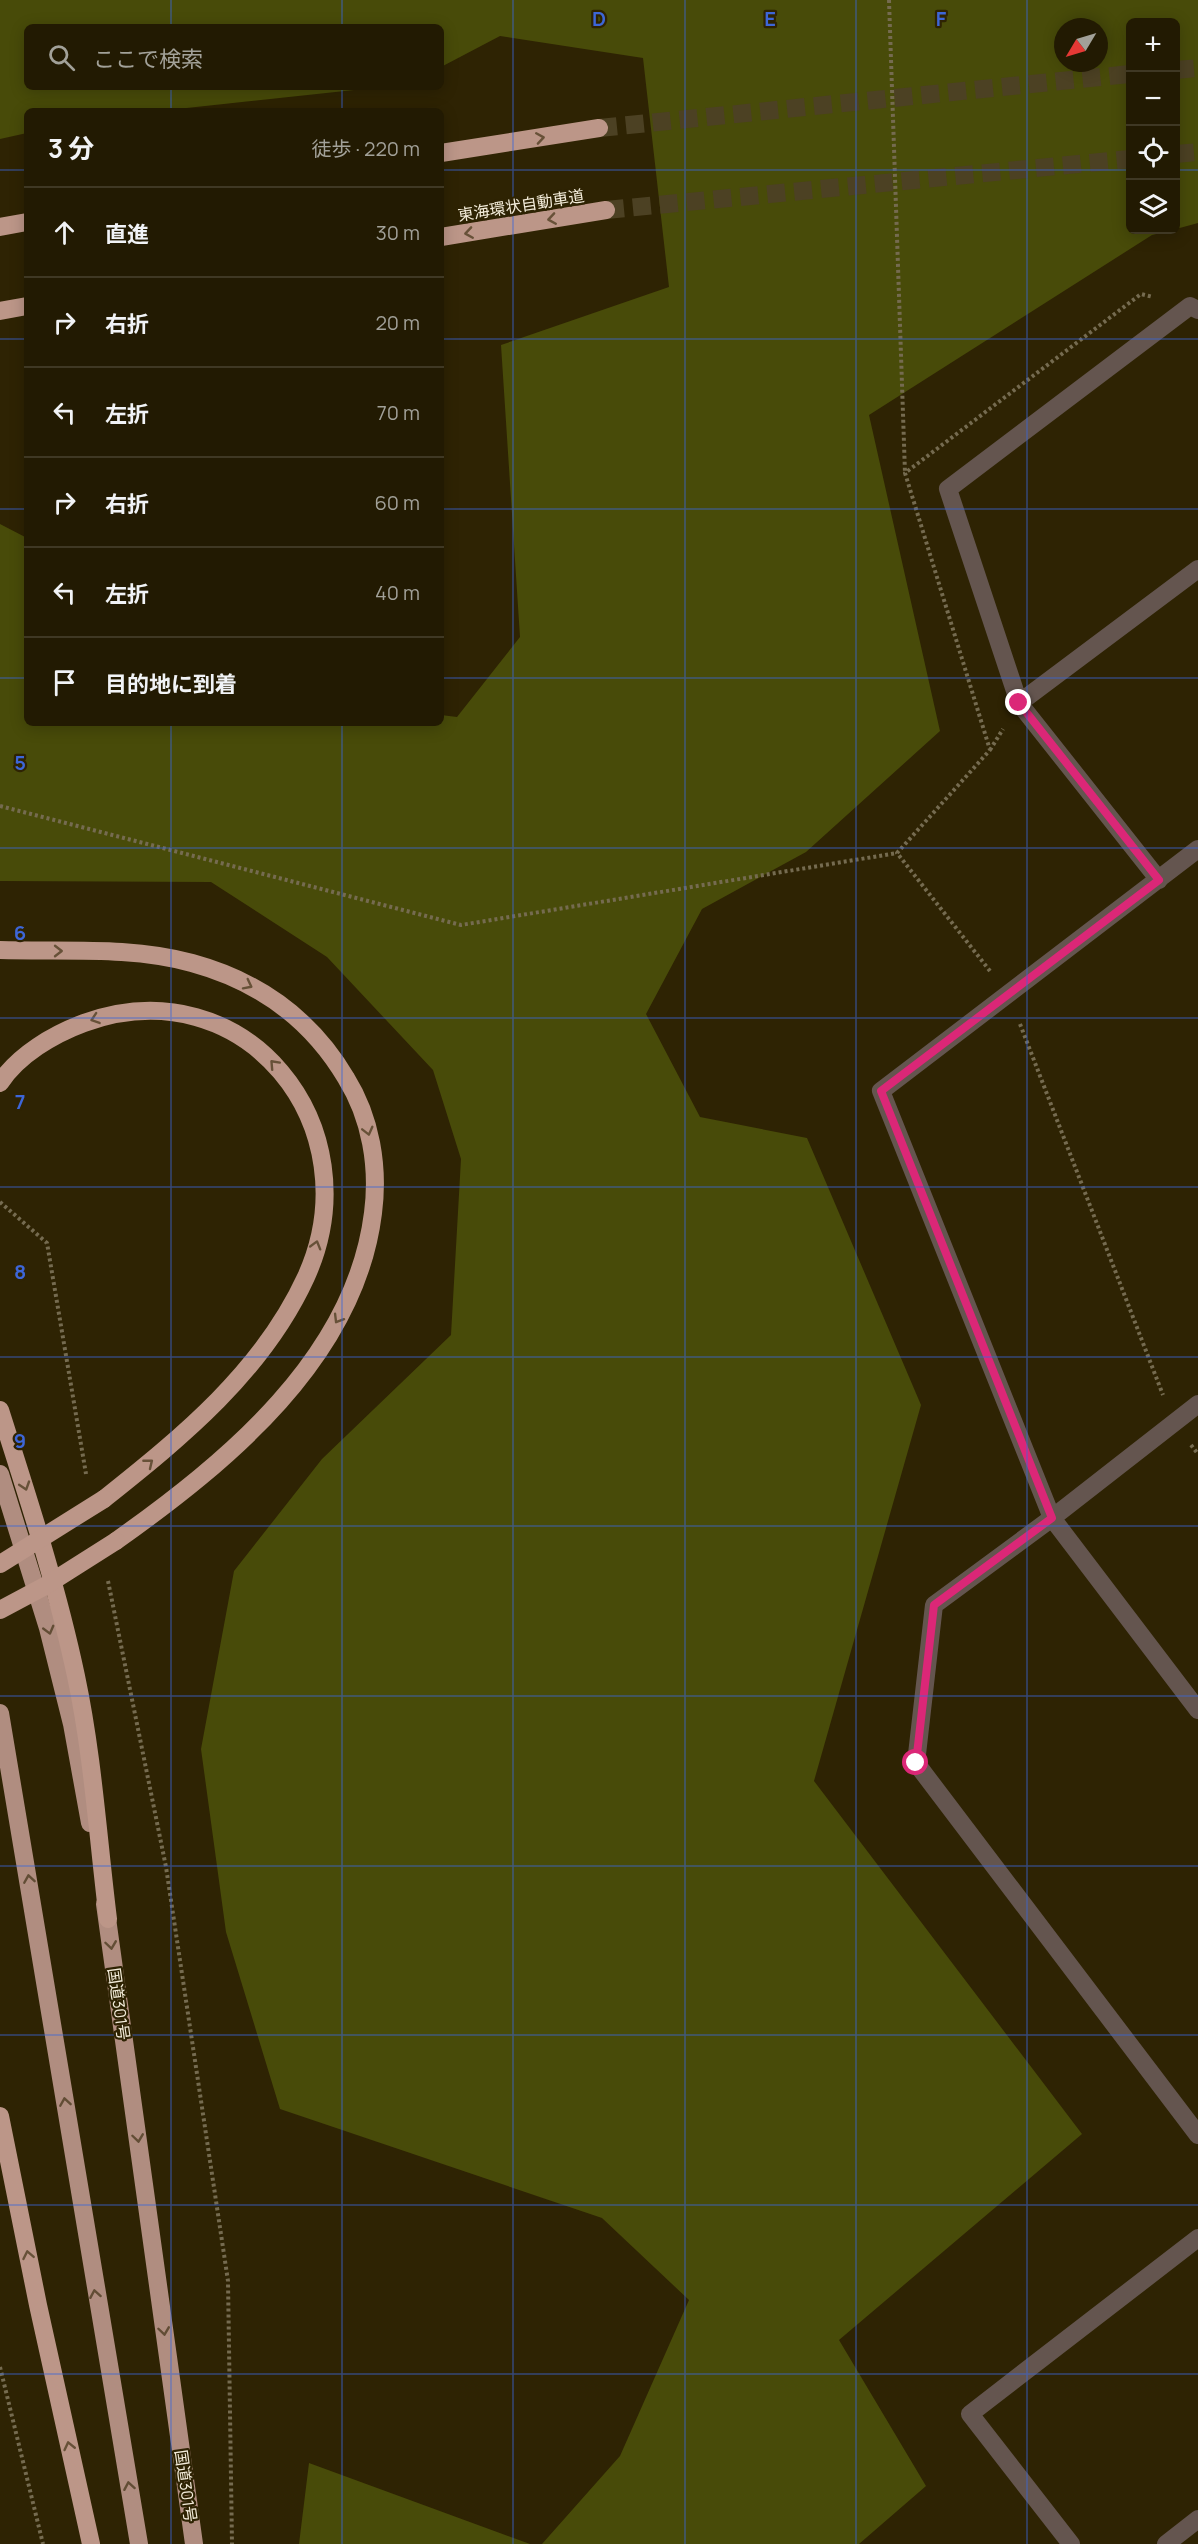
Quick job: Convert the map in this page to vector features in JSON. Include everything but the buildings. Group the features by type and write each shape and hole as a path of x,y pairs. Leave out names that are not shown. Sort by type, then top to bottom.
{"highway":[{"path":"444,153 599,129"},
{"name":"東海環状自動車道","path":"444,237 606,210"},
{"path":"0,227 24,223"},
{"path":"0,311 24,307"},
{"path":"0,950 104,951 191,962 232,976 272,997 305,1024 332,1054 352,1088 365,1120 374,1155 375,1195 362,1267 345,1308 321,1347 296,1381 219,1461 170,1502 116,1541 45,1586 0,1610"},
{"path":"0,1083 33,1050 67,1029 105,1016 142,1011 178,1012 215,1024 248,1040 274,1063 297,1092 313,1126 323,1164 326,1203 307,1275 289,1310 263,1348 192,1428 104,1499 0,1564"},
{"path":"0,1410 33,1510 76,1678 88,1750 108,1919"},
{"name":"国道301号","path":"0,1474 48,1628 70,1713 108,1919 194,2544"},
{"path":"0,1713 139,2544"},
{"path":"0,2116 38,2305 91,2544"}],"street":[{"path":"1159,880 1019,703 948,489 1190,306 1198,310"},
{"path":"1019,703 1198,569"},
{"path":"1198,849 881,1091 1052,1518 1198,1710"},
{"path":"1198,1404 1052,1518 934,1605 916,1763 1198,2135"},
{"path":"1071,2544 970,2414 1198,2238"},
{"path":"1166,2544 1198,2519"}],"path":[{"path":"889,0 905,473"},
{"path":"0,807 461,925 897,853"},
{"path":"1009,994 1174,1422"},
{"path":"0,1203 47,1243 87,1480"},
{"path":"106,1574 166,1867 228,2281 232,2544"},
{"path":"0,2367 43,2544"}],"shaded area":[{"path":"0,0 1198,0 1198,223 1180,228 1180,18 1126,18 1126,234 1156,234 869,415 940,731 806,852 702,909 646,1014 700,1117 807,1138 921,1405 814,1781 1082,2134 839,2340 926,2486 859,2544 542,2544 620,2456 689,2300 602,2218 280,2109 226,1932 201,1749 234,1571 322,1459 451,1335 461,1159 433,1070 327,957 211,882 0,881 0,524 24,536 24,726 444,726 444,715 457,717 520,637 501,345 669,287 643,58 500,36 444,65 444,24 24,24 24,90 354,90 187,108 24,108 24,134 0,139"},
{"path":"309,2463 530,2544 299,2544"}],"tunnel":[{"path":"1180,70 1198,68"},
{"path":"599,128 1126,74"},
{"path":"1180,154 1198,152"},
{"path":"606,210 1126,159"}],"route":[{"path":"916,1763 934,1605 1052,1518 881,1091 1159,880 1019,703"}]}
